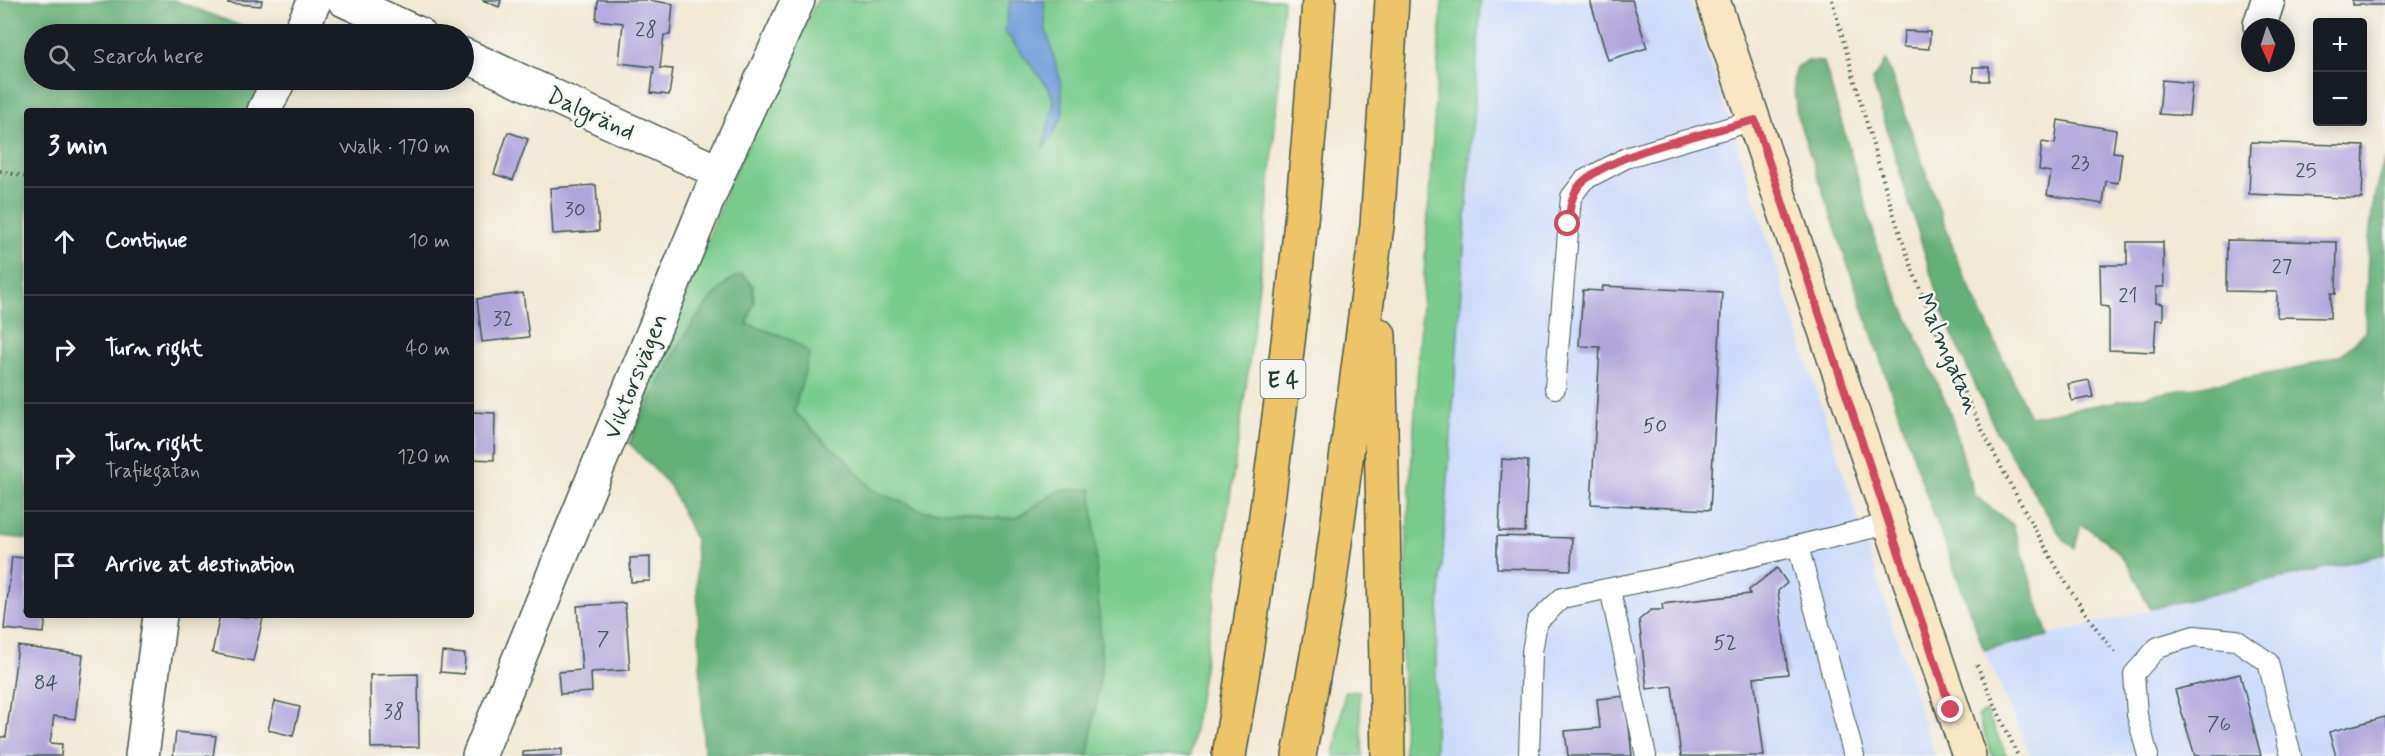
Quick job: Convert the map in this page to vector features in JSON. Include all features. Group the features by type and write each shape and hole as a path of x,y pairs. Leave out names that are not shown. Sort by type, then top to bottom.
{"highway":[{"name":"E 4","path":"1229,756 1259,578 1300,242 1319,0"},
{"path":"1299,756 1329,588 1377,226 1392,0"},
{"path":"1377,226 1388,756"}],"main road":[{"path":"1713,0 1755,120 1888,524 1969,756"}],"street":[{"path":"304,24 315,0"},
{"path":"344,0 397,24"},
{"name":"Viktorsvägen","path":"479,756 719,172 798,0"},
{"name":"Dalgränd","path":"474,60 719,172"},
{"path":"265,108 274,90"},
{"path":"142,756 160,618"}],"lane":[{"path":"1555,388 1571,197 1584,180 1628,157 1755,120"},
{"path":"1529,756 1532,652 1537,622 1562,598 1610,589 1888,524"},
{"path":"1798,546 1854,756"},
{"path":"1610,589 1646,756"},
{"path":"2148,756 2137,715 2134,674 2158,647 2194,636 2236,640 2268,662 2291,756"}],"path":[{"name":"Malmgatan","path":"1832,0 1902,240 1947,354 1990,448 2042,540 2100,635 2134,674"},
{"path":"0,171 24,176"}],"shaded area":[{"path":"1481,0 1690,0 1935,756 1435,756 1436,653"},
{"path":"2385,554 2385,756 2031,756 1984,650"}],"green space":[{"path":"0,0 174,0 236,24 24,24 24,90 257,90 249,108 24,108 24,539 0,536"},
{"path":"817,0 1283,0 1269,190 1259,285 1234,473 1190,756 1088,756 1102,664 1060,490 1016,518 993,518 963,511 923,511 872,490 844,457 828,445 794,411 809,353 788,338 747,324 754,302 728,280 692,324 629,443 727,189"},
{"path":"1442,0 1481,0 1436,653 1435,756 1404,756 1402,646 1407,534"},
{"path":"1886,60 1958,262 2030,417 2295,369 2342,354 2365,332 2371,222 2385,159 2385,554 2150,609 2131,569 2107,542 2081,524 2075,548 2062,538 1997,433 1943,314 1872,80"},
{"path":"1807,61 1824,62 1881,258 1950,412 1974,495 2013,525 2048,636 1984,650 1926,493 1797,116 1793,81 1797,67"},
{"path":"742,274 753,286 754,302 747,324 788,338 810,353 794,411 828,445 844,457 872,490 923,511 963,511 993,518 1016,518 1060,490 1092,489 1102,664 1088,756 704,756 695,539 670,486 629,443 663,375 692,325 725,285"},
{"path":"1345,691 1359,692 1363,756 1334,756"},
{"path":"1986,711 2007,756 1992,756 1978,715"}],"water":[{"path":"1010,0 1044,0 1046,30 1061,83 1063,115 1053,135 1043,148 1054,103 1049,88 1005,32"}],"building":[{"path":"229,0 262,0 261,6 228,3"},
{"path":"482,0 501,0 499,7"},
{"path":"598,0 647,0 673,4 670,35 664,35 660,68 673,69 669,95 651,93 654,67 619,63 623,23 596,20"},
{"path":"1590,0 1632,0 1647,48 1608,60"},
{"path":"2352,0 2385,0 2385,5 2352,5"},
{"path":"1904,31 1930,32 1929,49 1903,47"},
{"path":"1973,67 1989,67 1989,81 1973,81"},
{"path":"2162,80 2192,83 2189,116 2159,114"},
{"path":"2058,120 2116,130 2113,152 2122,153 2118,183 2106,181 2103,204 2047,195 2051,172 2039,170 2042,142 2055,144"},
{"path":"508,132 528,139 513,180 494,174"},
{"path":"2251,142 2364,146 2362,199 2249,194"},
{"path":"596,185 599,231 553,234 550,188"},
{"path":"2227,240 2337,242 2336,294 2331,293 2330,318 2277,317 2277,292 2226,291"},
{"path":"2127,242 2163,242 2164,287 2156,287 2156,303 2163,304 2163,320 2156,320 2154,352 2109,350 2109,307 2101,306 2100,265 2127,265"},
{"path":"1603,286 1722,292 1710,510 1591,504 1600,347 1579,346 1583,290 1602,291"},
{"path":"523,293 529,337 482,342 477,299"},
{"path":"2089,380 2093,397 2072,401 2068,384"},
{"path":"474,412 495,413 494,460 474,459"},
{"path":"1502,459 1528,461 1525,532 1499,531"},
{"path":"1497,536 1572,538 1571,570 1497,568"},
{"path":"12,557 24,558 24,618 46,618 44,633 4,629"},
{"path":"650,557 650,581 631,582 630,558"},
{"path":"1777,568 1787,583 1778,591 1788,674 1754,678 1764,756 1681,756 1672,686 1647,689 1639,620 1651,610 1663,610 1662,604 1750,594 1749,590"},
{"path":"625,603 630,670 591,672 592,692 560,694 558,672 582,670 577,606"},
{"path":"219,618 263,618 253,661 212,653"},
{"path":"18,646 83,655 75,719 54,716 50,743 62,744 61,756 0,756 0,737 6,737"},
{"path":"442,652 465,654 464,674 440,672"},
{"path":"418,674 419,747 371,748 370,675"},
{"path":"2240,674 2261,756 2195,756 2175,690"},
{"path":"1626,696 1632,756 1568,756 1565,731 1600,728 1597,699"},
{"path":"275,701 300,707 293,736 268,730"},
{"path":"2385,717 2385,756 2336,756 2329,732"},
{"path":"176,732 216,736 213,756 173,756"},
{"path":"562,749 562,756 523,756 523,752"}],"route":[{"path":"1568,224 1571,197 1584,180 1628,157 1755,120 1951,710"}]}
